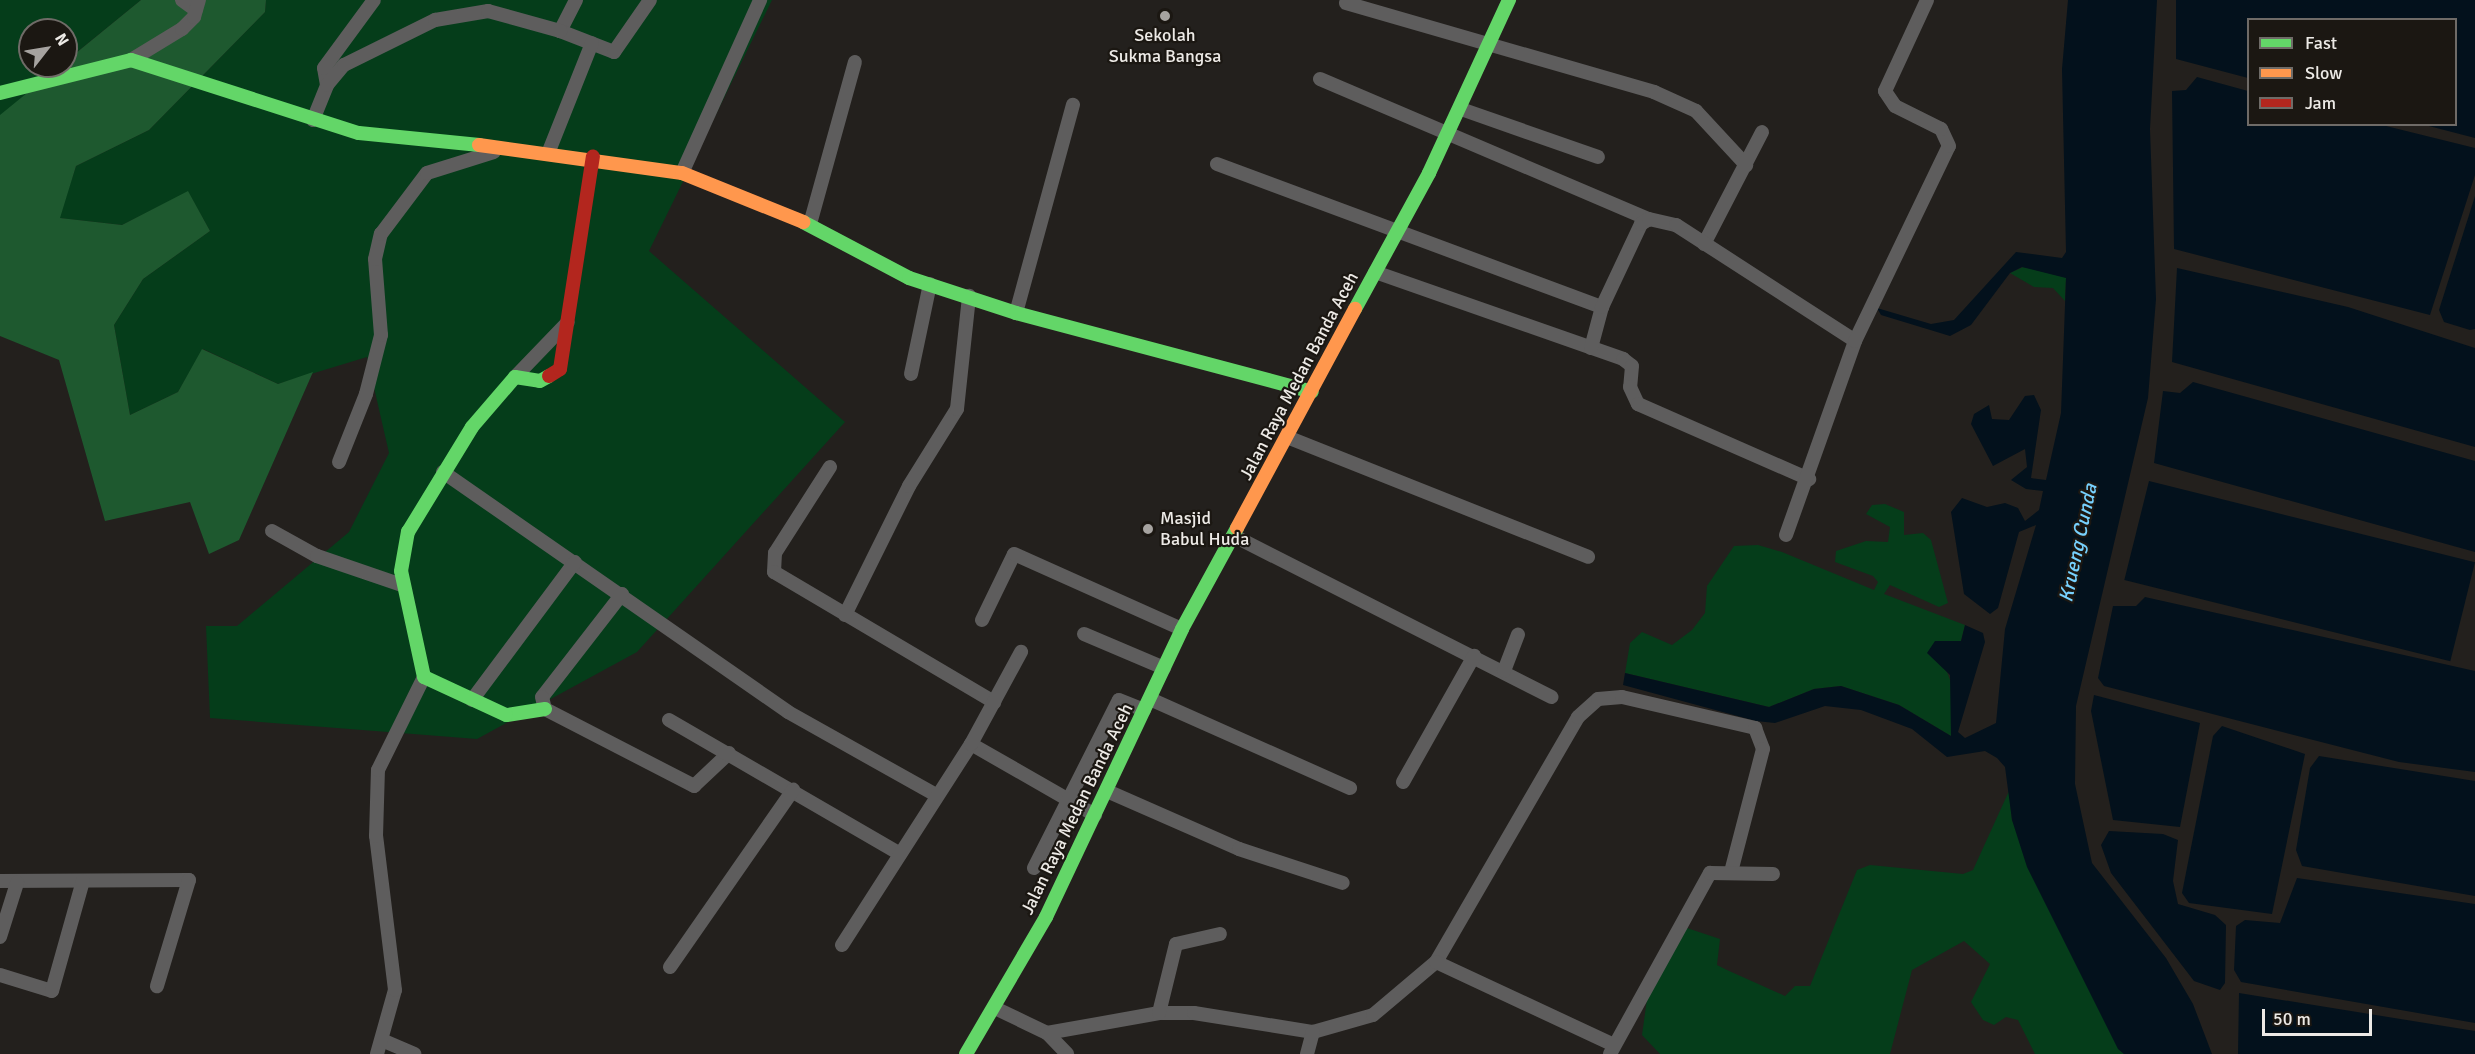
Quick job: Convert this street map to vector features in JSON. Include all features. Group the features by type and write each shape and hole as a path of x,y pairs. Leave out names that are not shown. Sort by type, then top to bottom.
{"main road":[{"name":"Jalan Raya Medan Banda Aceh","path":"966,1054 995,1008 1095,815 1182,629 1312,392 1448,135 1492,43 1509,0"},
{"path":"0,93 131,60 359,133 549,151 682,173 810,224 880,265 930,284 1016,313 1312,392"},
{"path":"544,709 506,715 424,677 415,617 402,585 408,532 472,427 515,377 553,378 560,369 593,157"}],"street":[{"path":"131,60 182,29 198,5 182,0"},
{"path":"327,85 324,68 374,0"},
{"path":"560,31 576,0"},
{"path":"313,120 327,85 364,53 406,30 455,15 488,11 560,31 614,52 650,0"},
{"path":"682,173 760,0"},
{"path":"1786,535 1809,479 1855,341 1949,146 1941,129 1895,106 1885,91 1927,0"},
{"path":"1346,3 1492,43 1677,101 1710,124 1746,165"},
{"path":"549,151 592,43"},
{"path":"810,224 855,62"},
{"path":"1320,79 1649,219 1676,225 1855,341"},
{"path":"1016,313 1073,105"},
{"path":"1461,109 1598,157"},
{"path":"1704,244 1762,132"},
{"path":"339,462 366,394 381,335 375,259 381,234 427,173 503,146"},
{"path":"1217,164 1398,229 1602,307"},
{"path":"1591,348 1602,307 1641,224 1649,219"},
{"path":"1375,272 1591,348 1632,366 1630,387 1638,404 1809,479"},
{"path":"911,374 930,284"},
{"path":"845,615 909,486 957,409 969,296"},
{"path":"515,377 569,321"},
{"path":"1287,437 1588,556"},
{"path":"830,467 775,553 773,565 780,579 994,702"},
{"path":"443,472 622,594 788,712 936,795"},
{"path":"272,531 317,556 402,585"},
{"path":"1234,536 1504,671 1551,697"},
{"path":"982,620 1014,554 1182,629"},
{"path":"472,700 575,562"},
{"path":"622,594 542,697 544,709 694,786 729,753"},
{"path":"1084,634 1164,668"},
{"path":"1504,671 1518,635"},
{"path":"842,945 936,795 971,744 1022,652"},
{"path":"1403,782 1474,656"},
{"path":"377,1054 384,1041 395,990 376,836 378,770 424,677"},
{"path":"1047,1033 1159,1013 1194,1013 1313,1032 1373,1015 1436,962 1578,717 1598,699 1623,697 1755,728 1763,749 1731,872"},
{"path":"1034,868 1119,700 1147,704 1350,788"},
{"path":"669,720 900,854"},
{"path":"971,744 1095,815"},
{"path":"670,967 793,790"},
{"path":"1107,791 1239,849 1343,883"},
{"path":"1436,962 1612,1050 1707,877 1715,871 1773,874"},
{"path":"0,881 17,883 189,880 157,986"},
{"path":"0,975 52,990 83,881"},
{"path":"0,937 17,883"},
{"path":"1159,1013 1176,944 1220,934"},
{"path":"995,1008 1047,1033 1067,1054"},
{"path":"1307,1054 1313,1032"},
{"path":"384,1041 414,1054"}],"green space":[{"path":"0,0 141,0 78,51 78,18 18,18 18,78 48,78 6,115 0,115"},
{"path":"141,0 266,0 265,12 149,130 76,166 60,218 122,225 188,191 210,231 143,279 114,325 130,415 178,392 202,349 278,384 313,372 239,540 209,554 190,502 105,521 59,360 0,336 0,115 45,78 78,78 78,51"},
{"path":"266,0 772,0 649,251 845,422 637,652 477,739 210,718 206,626 237,626 349,532 389,453 367,357 278,384 203,349 178,392 130,415 114,325 143,279 210,231 188,192 122,225 59,218 76,166 149,130 265,12"},
{"path":"2023,267 2061,273 2066,278 2065,301 2053,288 2034,287 2010,273"},
{"path":"1885,504 1904,512 1904,535 1923,533 1931,540 1948,603 1939,607 1890,585 1884,594 1965,625 1961,641 1935,641 1954,690 1951,736 1899,705 1841,686 1814,689 1769,707 1625,673 1630,643 1642,632 1672,645 1692,630 1705,613 1707,586 1734,546 1758,545 1782,552 1874,590 1878,582 1873,576 1835,562 1836,551 1866,541 1888,542 1890,527 1866,514 1872,505"},
{"path":"2009,791 2012,820 2124,1054 2035,1054 2018,1020 2006,1017 1994,1025 1983,1020 1971,1002 1990,964 1964,941 1912,970 1890,1054 1660,1054 1642,1035 1648,992 1684,927 1720,939 1717,965 1727,970 1785,996 1795,986 1810,986 1857,870 1870,865 1963,874 1973,870"}],"water":[{"name":"Krueng Cunda","path":"2068,0 2157,0 2150,129 2156,299 2148,398 2076,706 2075,784 2092,863 2166,958 2193,1004 2212,1054 2124,1054 2118,1049 2027,867 2012,820 2005,767 1997,758 1985,751 1947,757 1912,729 1861,710 1825,706 1775,723 1756,721 1623,685 1625,673 1769,707 1814,689 1841,686 1899,705 1951,736 1950,675 1927,653 1935,641 1961,641 1965,625 1983,633 1985,642 1958,732 1965,738 1996,723 2005,629 2036,525 2019,532 1998,608 1990,614 1964,594 1951,512 1962,498 1987,507 2005,503 2018,508 2025,521 2039,510 2043,491 2026,489 2011,480 2027,467 2025,449 1993,466 1971,424 1974,414 1989,405 1992,419 2009,420 2025,396 2034,395 2041,410 2031,478 2046,480 2061,413 2066,278 2022,267 2010,273 1971,325 1950,336 1881,315 1877,308 1931,324 1954,320 2016,252 2062,258 2066,252 2062,69"},
{"path":"2176,0 2475,0 2475,138 2429,126 2457,126 2457,18 2247,18 2247,78 2176,59"},
{"path":"2197,77 2247,91 2247,126 2386,126 2475,148 2475,175 2430,315 2174,249 2172,91 2186,90"},
{"path":"2475,196 2475,329 2470,330 2444,322 2439,310"},
{"path":"2177,268 2348,307 2475,348 2475,447 2172,362"},
{"path":"2193,382 2475,461 2475,552 2154,463 2163,391 2180,393"},
{"path":"2149,481 2475,562 2450,661 2124,580"},
{"path":"2145,597 2475,671 2475,772 2399,762 2104,686 2098,678 2113,606 2136,606"},
{"path":"2094,695 2200,723 2180,827 2113,820 2091,711"},
{"path":"2222,726 2305,754 2272,914 2189,903 2182,893 2213,736"},
{"path":"2319,756 2475,781 2475,896 2302,866 2296,850 2310,768"},
{"path":"2109,831 2163,834 2178,840 2173,881 2178,904 2215,915 2226,925 2225,983 2220,990 2194,981 2111,873 2101,845"},
{"path":"2297,878 2475,904 2475,1023 2241,982 2234,970 2236,926 2245,920 2280,923"},
{"path":"2239,993 2475,1031 2475,1054 2238,1054"}],"traffic: fast":[{"path":"1355,309 1429,173 1509,0"},
{"path":"0,93 131,60 359,133 479,145"},
{"path":"803,222 909,278 1016,313 1312,392"},
{"path":"545,709 506,715 424,677 401,571 408,532 472,427 515,377 540,381 549,376"},
{"path":"966,1054 1046,917 1182,629 1237,528"}],"traffic: slow":[{"path":"479,145 682,173 803,222"},
{"path":"1237,528 1355,309"}],"traffic: jam":[{"path":"549,376 560,369 593,157"}],"place":[{"name":"Sekolah Sukma Bangsa","path":"1165,16"},
{"name":"Masjid Babul Huda","path":"1148,529"}]}
